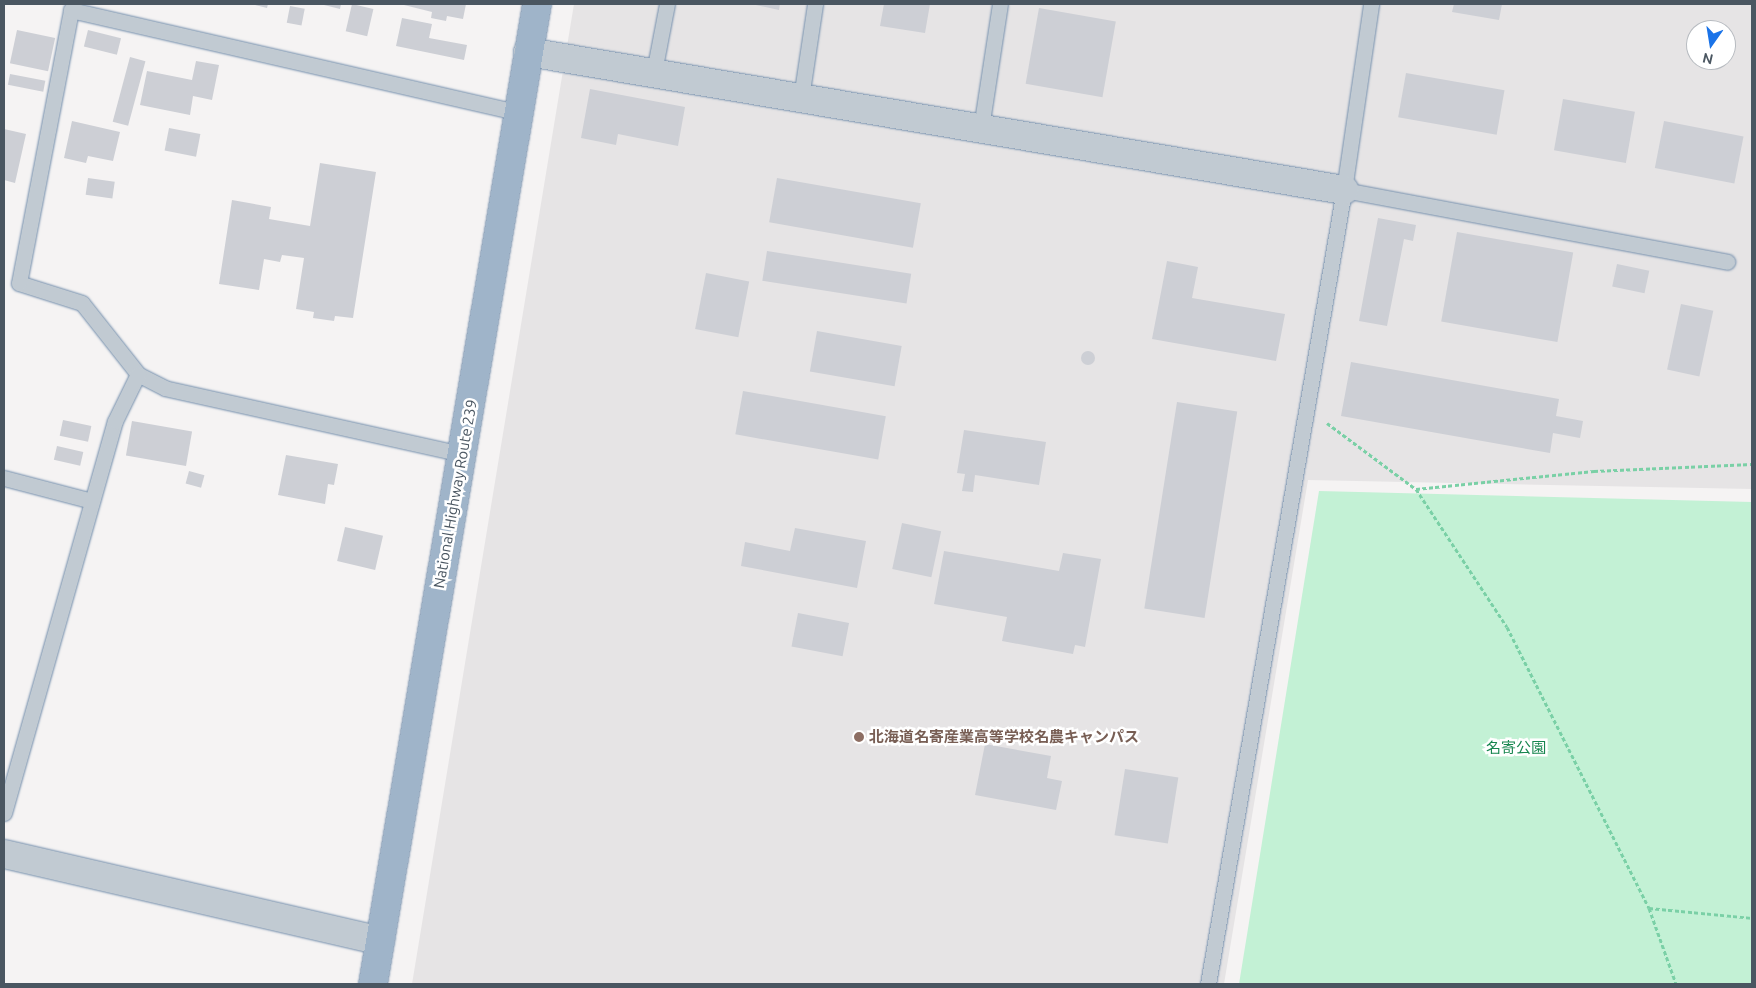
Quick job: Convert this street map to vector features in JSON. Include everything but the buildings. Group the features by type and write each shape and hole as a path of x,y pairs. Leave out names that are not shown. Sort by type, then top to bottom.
{"highway":[{"name":"National Highway Route 239","path":"373,984 537,4"}],"street":[{"path":"528,52 1344,190"},
{"path":"4,854 380,941"}],"lane":[{"path":"654,72 667,4"},
{"path":"801,98 816,4"},
{"path":"981,128 1000,4"},
{"path":"1208,984 1305,407 1344,190 1371,4"},
{"path":"462,454 165,388 138,374 82,303 19,283 71,10 520,113"},
{"path":"1344,190 1727,262"},
{"path":"4,813 115,420 138,374"},
{"path":"4,478 92,501"}],"path":[{"path":"1305,407 1416,489 1507,627 1649,908 1676,984"},
{"path":"1416,489 1594,471 1752,464"},
{"path":"1649,908 1752,918"}],"shaded area":[{"name":"北海道名寄産業高等学校名農キャンパス","path":"574,4 1752,4 1752,489 1308,480 1224,984 412,984"}],"green space":[{"name":"名寄公園","path":"1319,491 1752,502 1752,984 1239,984"}],"place":[{"name":"北海道名寄産業高等学校名農キャンパス","path":"859,737"}]}
